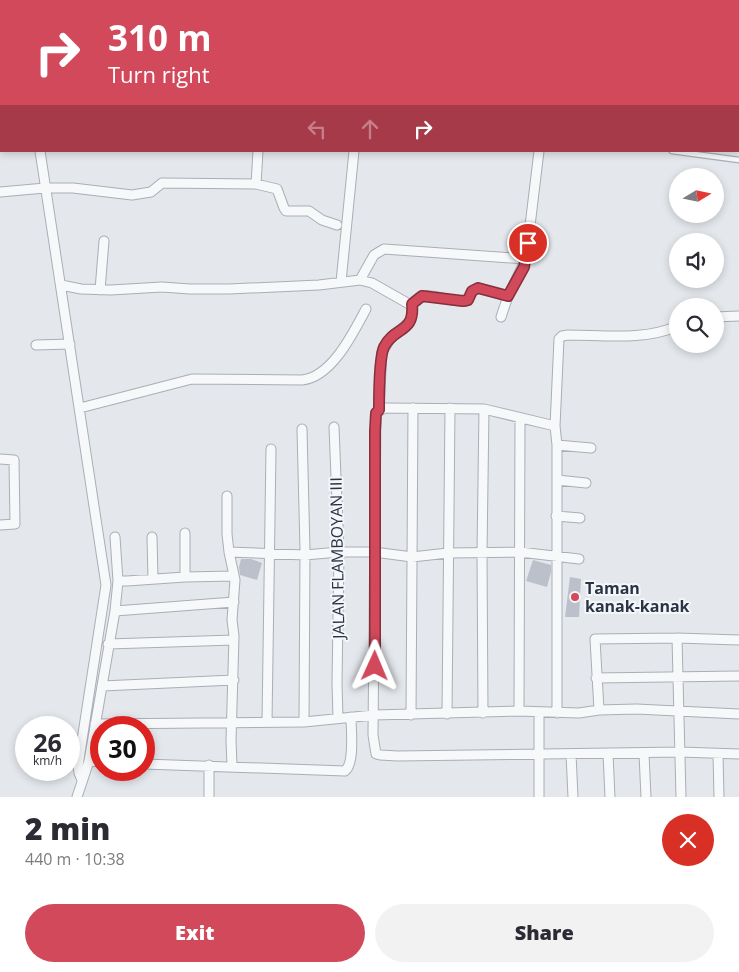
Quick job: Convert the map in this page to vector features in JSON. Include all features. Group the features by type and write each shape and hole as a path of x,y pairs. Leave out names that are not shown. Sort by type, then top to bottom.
{"street":[{"path":"40,152 98,525 113,585 78,766 78,773 82,780"},
{"path":"256,184 258,152"},
{"path":"341,282 354,152"},
{"path":"501,318 508,296 526,259 540,152"},
{"path":"0,192 45,188 82,189 132,195 151,192 162,183 256,184 277,189 286,210 309,211 322,220 337,225"},
{"path":"100,290 104,240"},
{"path":"360,280 374,255 384,249 526,259"},
{"path":"61,285 100,290 162,287 190,289 319,285 360,280 372,283 412,304"},
{"path":"508,296 478,288 472,291 468,300 463,301 451,301 426,296 419,298 412,304 411,320 384,347 379,410 376,413 375,431 374,552 376,633 374,715 375,751 377,755 644,754 680,752 739,754"},
{"path":"80,408 192,378 302,380 313,378 327,367 344,348 366,310"},
{"path":"724,317 739,316"},
{"path":"557,713 556,426 559,339 562,336 568,335 637,336 669,330"},
{"path":"36,346 70,344"},
{"path":"379,410 385,408 484,409 556,426"},
{"path":"411,715 413,408"},
{"path":"447,714 450,408"},
{"path":"483,713 482,554 484,409"},
{"path":"519,711 520,418"},
{"name":"JALAN FLAMBOYAN III","path":"334,427 339,552 338,718"},
{"path":"302,429 305,555 304,722"},
{"path":"557,445 592,448"},
{"path":"267,722 271,449"},
{"path":"0,460 14,460 15,524 0,525"},
{"path":"557,480 586,483"},
{"path":"227,496 227,534 234,576 232,620 234,640 232,765"},
{"path":"556,516 580,518"},
{"path":"185,533 185,577"},
{"path":"96,716 115,611 113,585 115,537"},
{"path":"152,537 153,579"},
{"path":"229,552 305,555 339,552 374,552 412,557 448,553 520,552 579,559"},
{"path":"113,585 153,579 234,576"},
{"path":"115,611 234,602"},
{"path":"599,710 594,639 677,638 739,640"},
{"path":"677,638 681,797"},
{"path":"108,644 234,640"},
{"path":"596,678 739,676"},
{"path":"102,686 234,680"},
{"path":"155,724 304,722 374,715 519,711 580,713 599,710 636,709 739,714"},
{"path":"539,712 539,797"},
{"path":"155,764 232,765 344,771 350,765 352,750 351,718"},
{"path":"77,797 86,773 90,750"},
{"path":"571,754 573,797"},
{"path":"608,754 610,797"},
{"path":"644,754 646,797"},
{"path":"718,754 719,797"},
{"path":"208,797 209,765"}],"lane":[{"path":"679,152 739,160"}],"building":[{"path":"241,559 251,559 262,563 257,580 240,575"},
{"path":"533,560 551,565 547,587 526,581"},
{"path":"570,577 581,579 579,617 565,617"}],"place":[{"name":"Taman kanak-kanak","path":"575,597"}],"route":[{"path":"375,666 375,431 376,413 379,410 382,352 386,343 409,324 412,317 412,304 422,296 463,301 468,300 472,291 478,288 508,296 524,267 528,243"}]}
